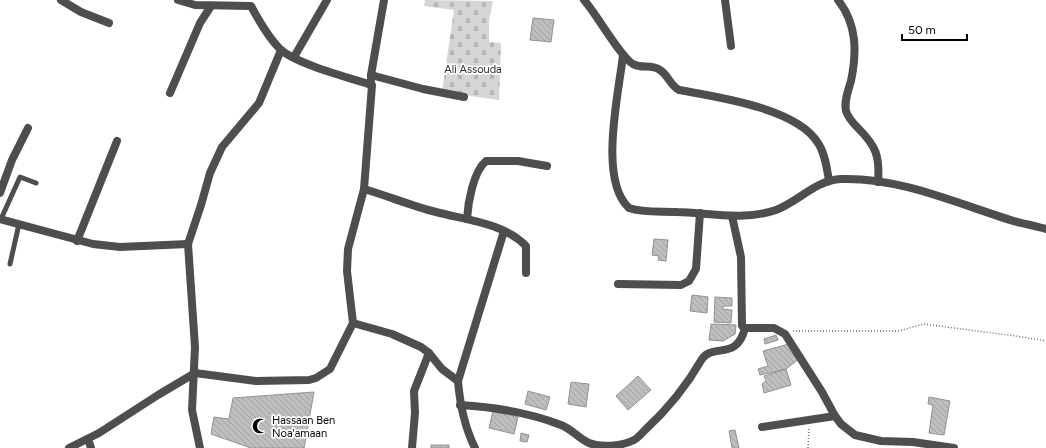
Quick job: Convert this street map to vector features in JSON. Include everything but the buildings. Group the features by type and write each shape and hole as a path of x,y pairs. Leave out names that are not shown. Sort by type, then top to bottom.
{"street":[{"path":"61,0 81,12 109,23"},
{"path":"178,0 196,6 251,3 266,32 281,50 315,66 372,85"},
{"path":"294,57 328,0"},
{"path":"69,448 88,439 195,374 256,381 309,380 316,378 330,369 353,323 347,271 348,249 364,189 372,85 371,75 384,0"},
{"path":"584,0 624,55 634,65 658,68 665,73 672,86 679,90 729,99 770,111 805,129 819,143 829,181"},
{"path":"725,0 731,46"},
{"path":"838,0 848,13 854,34 854,65 846,102 847,112 849,119 876,149 878,162 878,182"},
{"path":"170,93 200,23 211,6"},
{"path":"200,448 192,410 195,374 194,317 188,244 202,205 210,173 222,147 259,103 281,50"},
{"path":"624,55 616,110 613,167 615,183 620,196 625,205 633,210 700,212 732,216 760,214 776,210 829,181 854,179 878,182 910,189 1046,229"},
{"path":"371,75 423,89 464,97"},
{"path":"0,193 12,160 28,128"},
{"path":"77,241 117,141"},
{"path":"467,219 472,191 481,167 486,161 522,162 548,166"},
{"path":"364,189 437,213 467,219 504,231 521,240 526,246 526,273"},
{"path":"618,284 681,285 689,281 696,269 700,212"},
{"path":"732,216 740,248 741,324 745,328 774,328 782,331 795,349 835,416 848,430 862,437 881,441 913,442 954,448"},
{"path":"0,219 77,241 120,247 188,244"},
{"path":"475,448 467,431 460,405 458,381 504,231"},
{"path":"353,323 392,334 421,348 429,353 442,369 458,381"},
{"path":"460,405 487,407 543,419 563,425 590,443 612,446 635,440 658,418 687,382 704,357 734,348 742,338 745,328"},
{"path":"412,448 415,413 414,391 429,353"},
{"path":"762,427 835,416"},
{"path":"88,439 91,448"}],"lane":[{"path":"0,219 20,177 36,183"},
{"path":"10,264 19,224"}],"path":[{"path":"782,331 898,332 924,324 1022,337 1046,342"},
{"path":"808,420 808,448"}],"green space":[{"name":"Ali Assouda","path":"425,0 493,1 489,20 489,42 501,43 499,100 442,92 454,10 424,6"}],"place":[{"name":"Hassaan Ben Noa'amaan","path":"260,426"}]}
